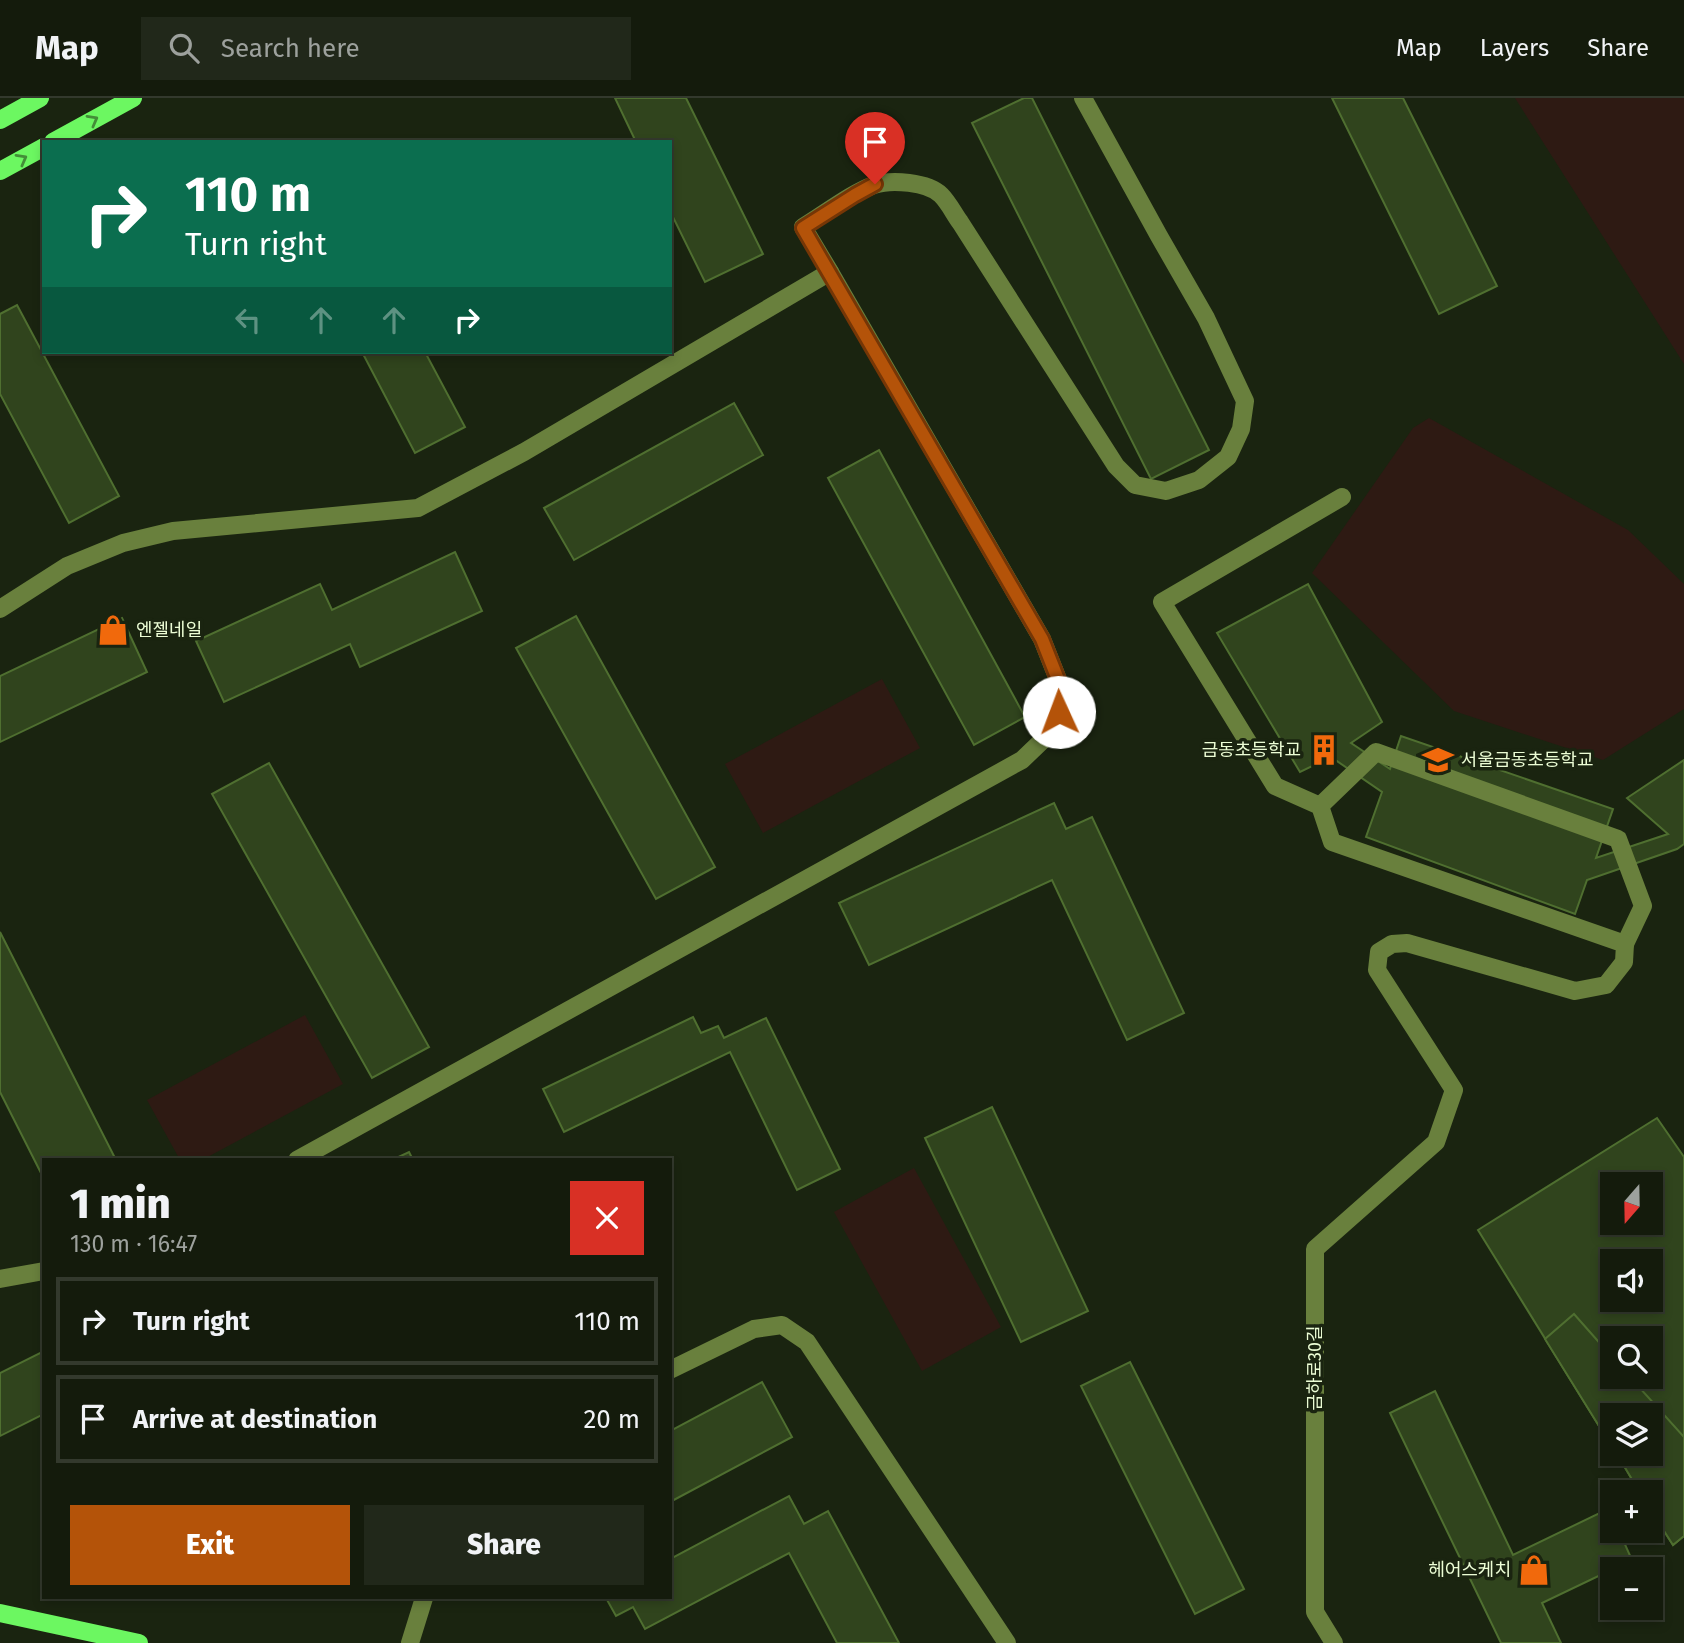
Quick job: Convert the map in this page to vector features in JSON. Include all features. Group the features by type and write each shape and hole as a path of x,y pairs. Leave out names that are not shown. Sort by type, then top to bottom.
{"main road":[{"path":"0,120 40,98"},
{"path":"57,140 133,98"},
{"path":"0,171 42,148"},
{"path":"0,1613 139,1643"}],"street":[{"path":"301,1158 1022,760 1047,736 1059,712 1059,682 1042,639 803,228 875,184 902,182 923,185 941,194 1116,466 1135,485 1167,491 1199,480 1228,457 1241,429 1245,401 1206,318 1083,98"},
{"path":"0,608 67,566 123,543 173,531 418,508 524,452 830,272"},
{"path":"1320,806 1376,752 1618,839 1643,906 1625,944 1332,842 1320,806 1275,786 1163,602 1342,497"},
{"name":"금하로30길","path":"1334,1643 1315,1612 1315,1249 1436,1142 1454,1090 1377,970 1379,952 1392,944 1407,943 1574,991 1606,985 1624,962 1625,944"},
{"path":"0,1279 42,1271"},
{"path":"672,1369 754,1329 782,1325 807,1342 1007,1643"},
{"path":"410,1643 424,1599"}],"shaded area":[{"path":"1515,98 1684,98 1684,364"},
{"path":"1429,418 1628,530 1684,584 1684,709 1603,760 1454,711 1312,573 1413,428"},
{"path":"882,679 920,748 763,833 725,764"},
{"path":"305,1015 343,1084 206,1158 179,1158 147,1100"},
{"path":"914,1168 1001,1327 922,1371 834,1212"}],"building":[{"path":"615,98 686,98 763,254 705,282 672,215 672,140 635,140"},
{"path":"1024,98 1032,98 1209,450 1151,479 972,123"},
{"path":"1332,98 1403,98 1497,286 1439,314"},
{"path":"17,305 119,496 69,523 0,394 0,314"},
{"path":"363,354 426,354 465,427 415,453"},
{"path":"734,403 763,455 574,560 544,508"},
{"path":"879,450 1025,717 974,745 828,478"},
{"path":"455,552 482,611 360,667 350,644 224,702 196,641 320,584 332,610"},
{"name":"금동초등학교","path":"1308,584 1382,722 1351,743 1390,769 1401,736 1613,809 1596,858 1668,834 1627,798 1684,760 1684,844 1677,849 1587,880 1575,914 1366,837 1382,792 1331,757 1300,772 1217,633"},
{"path":"576,616 715,867 656,899 516,648"},
{"path":"122,618 147,672 0,742 0,676"},
{"path":"269,763 429,1047 372,1078 212,794"},
{"path":"1054,803 1066,829 1092,817 1184,1013 1127,1040 1052,880 869,965 839,903"},
{"path":"0,932 115,1158 42,1158 42,1175 0,1092"},
{"path":"693,1017 701,1033 718,1026 724,1038 766,1018 840,1169 797,1190 730,1052 564,1132 543,1089"},
{"path":"992,1107 1088,1311 1021,1342 925,1138"},
{"path":"1657,1118 1684,1157 1684,1536 1673,1545 1663,1529 1663,1480 1632,1480 1624,1466 1663,1466 1663,1403 1600,1403 1600,1428 1478,1230"},
{"path":"409,1152 412,1158 396,1158"},
{"path":"1574,1314 1600,1343 1600,1389 1641,1389 1653,1403 1600,1403 1600,1428 1545,1339"},
{"path":"42,1352 42,1415 0,1436 0,1373"},
{"path":"1130,1362 1244,1589 1195,1614 1081,1386"},
{"path":"762,1382 792,1437 672,1501 672,1430"},
{"path":"1435,1391 1513,1555 1600,1513 1600,1543 1624,1543 1631,1557 1600,1557 1600,1575 1542,1603 1561,1643 1501,1643 1390,1413"},
{"path":"1663,1414 1684,1437 1684,1536 1673,1545 1663,1529 1663,1480 1632,1480 1624,1466 1663,1466"},
{"path":"789,1496 804,1524 828,1511 899,1643 837,1643 789,1553 645,1629 633,1607 616,1616 607,1599 672,1599 672,1558"}],"place":[{"name":"엔젤네일","path":"113,630"},
{"name":"금동초등학교","path":"1324,750"},
{"name":"서울금동초등학교","path":"1438,760"},
{"name":"헤어스케치","path":"1534,1570"}],"route":[{"path":"875,184 803,228 1042,639 1059,682 1059,712"}]}
